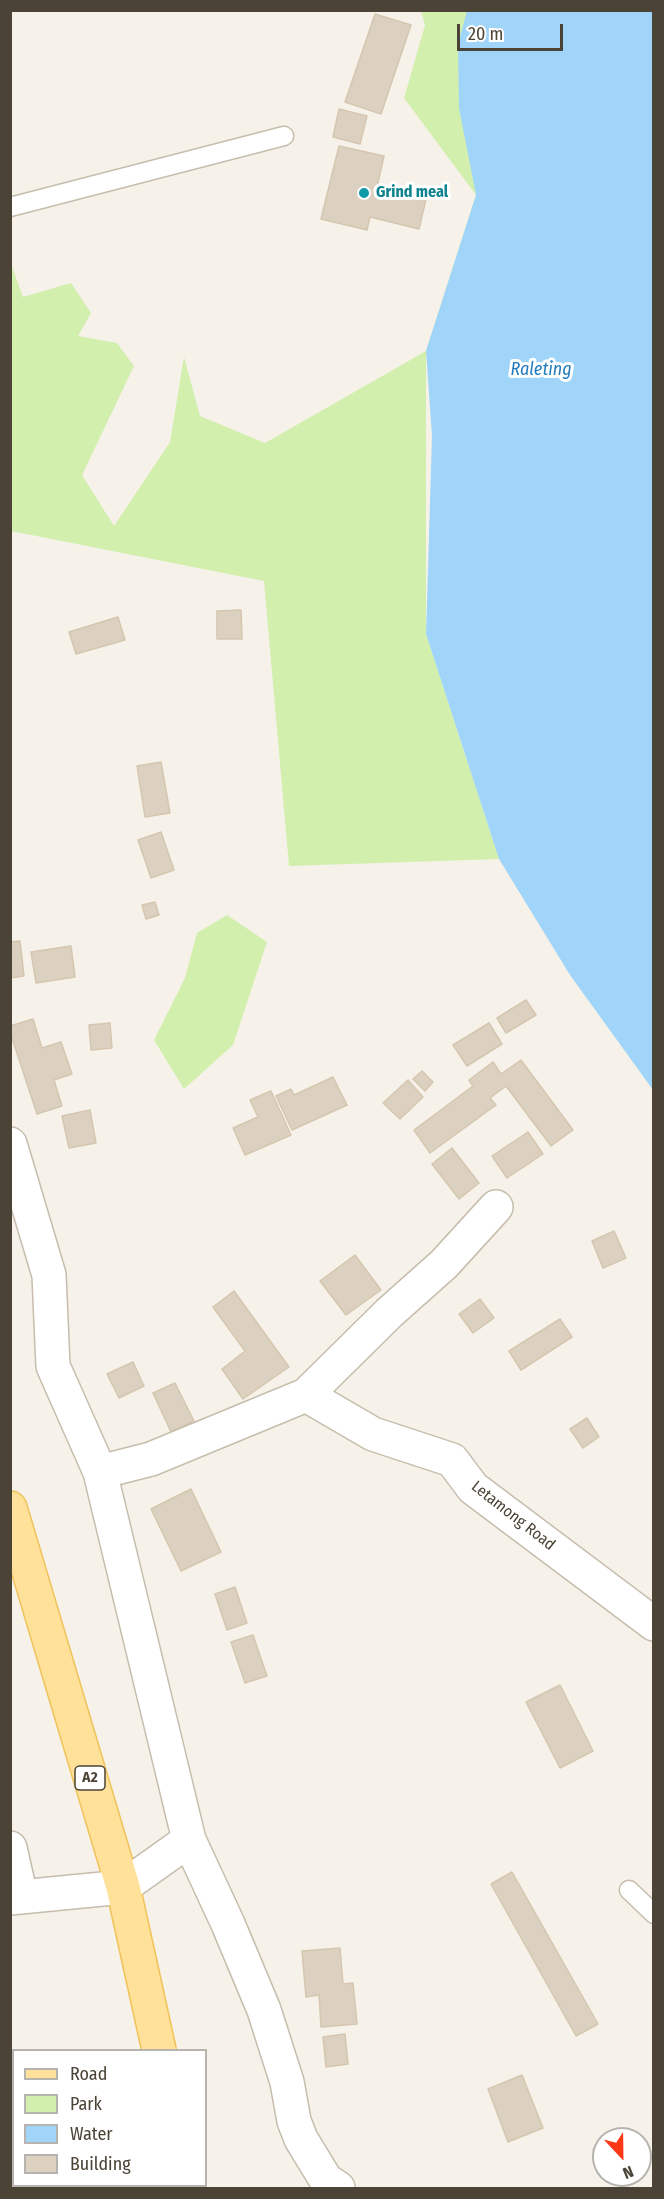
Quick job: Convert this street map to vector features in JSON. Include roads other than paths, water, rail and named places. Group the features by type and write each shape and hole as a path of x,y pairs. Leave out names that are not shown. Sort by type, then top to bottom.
{"main road":[{"name":"A2","path":"10,1508 123,1887 159,2049"}],"street":[{"path":"10,1144 49,1275 53,1366 100,1472 189,1840 264,2010 287,2082 294,2121 301,2139 326,2180 338,2188"},
{"path":"100,1472 152,1459 306,1395 389,1313 444,1264 496,1207"},
{"name":"Letamong Road","path":"306,1395 373,1434 452,1460 473,1488 654,1624"},
{"path":"10,1848 16,1897 123,1887 189,1840"}],"lane":[{"path":"10,207 284,136"},
{"path":"629,1890 654,1914"}],"water":[{"name":"Raleting","path":"467,11 653,11 653,1090 570,975 499,859 426,634 432,436 426,351 476,195 459,108 458,44"}],"place":[{"name":"Grind meal","path":"364,193"}]}
